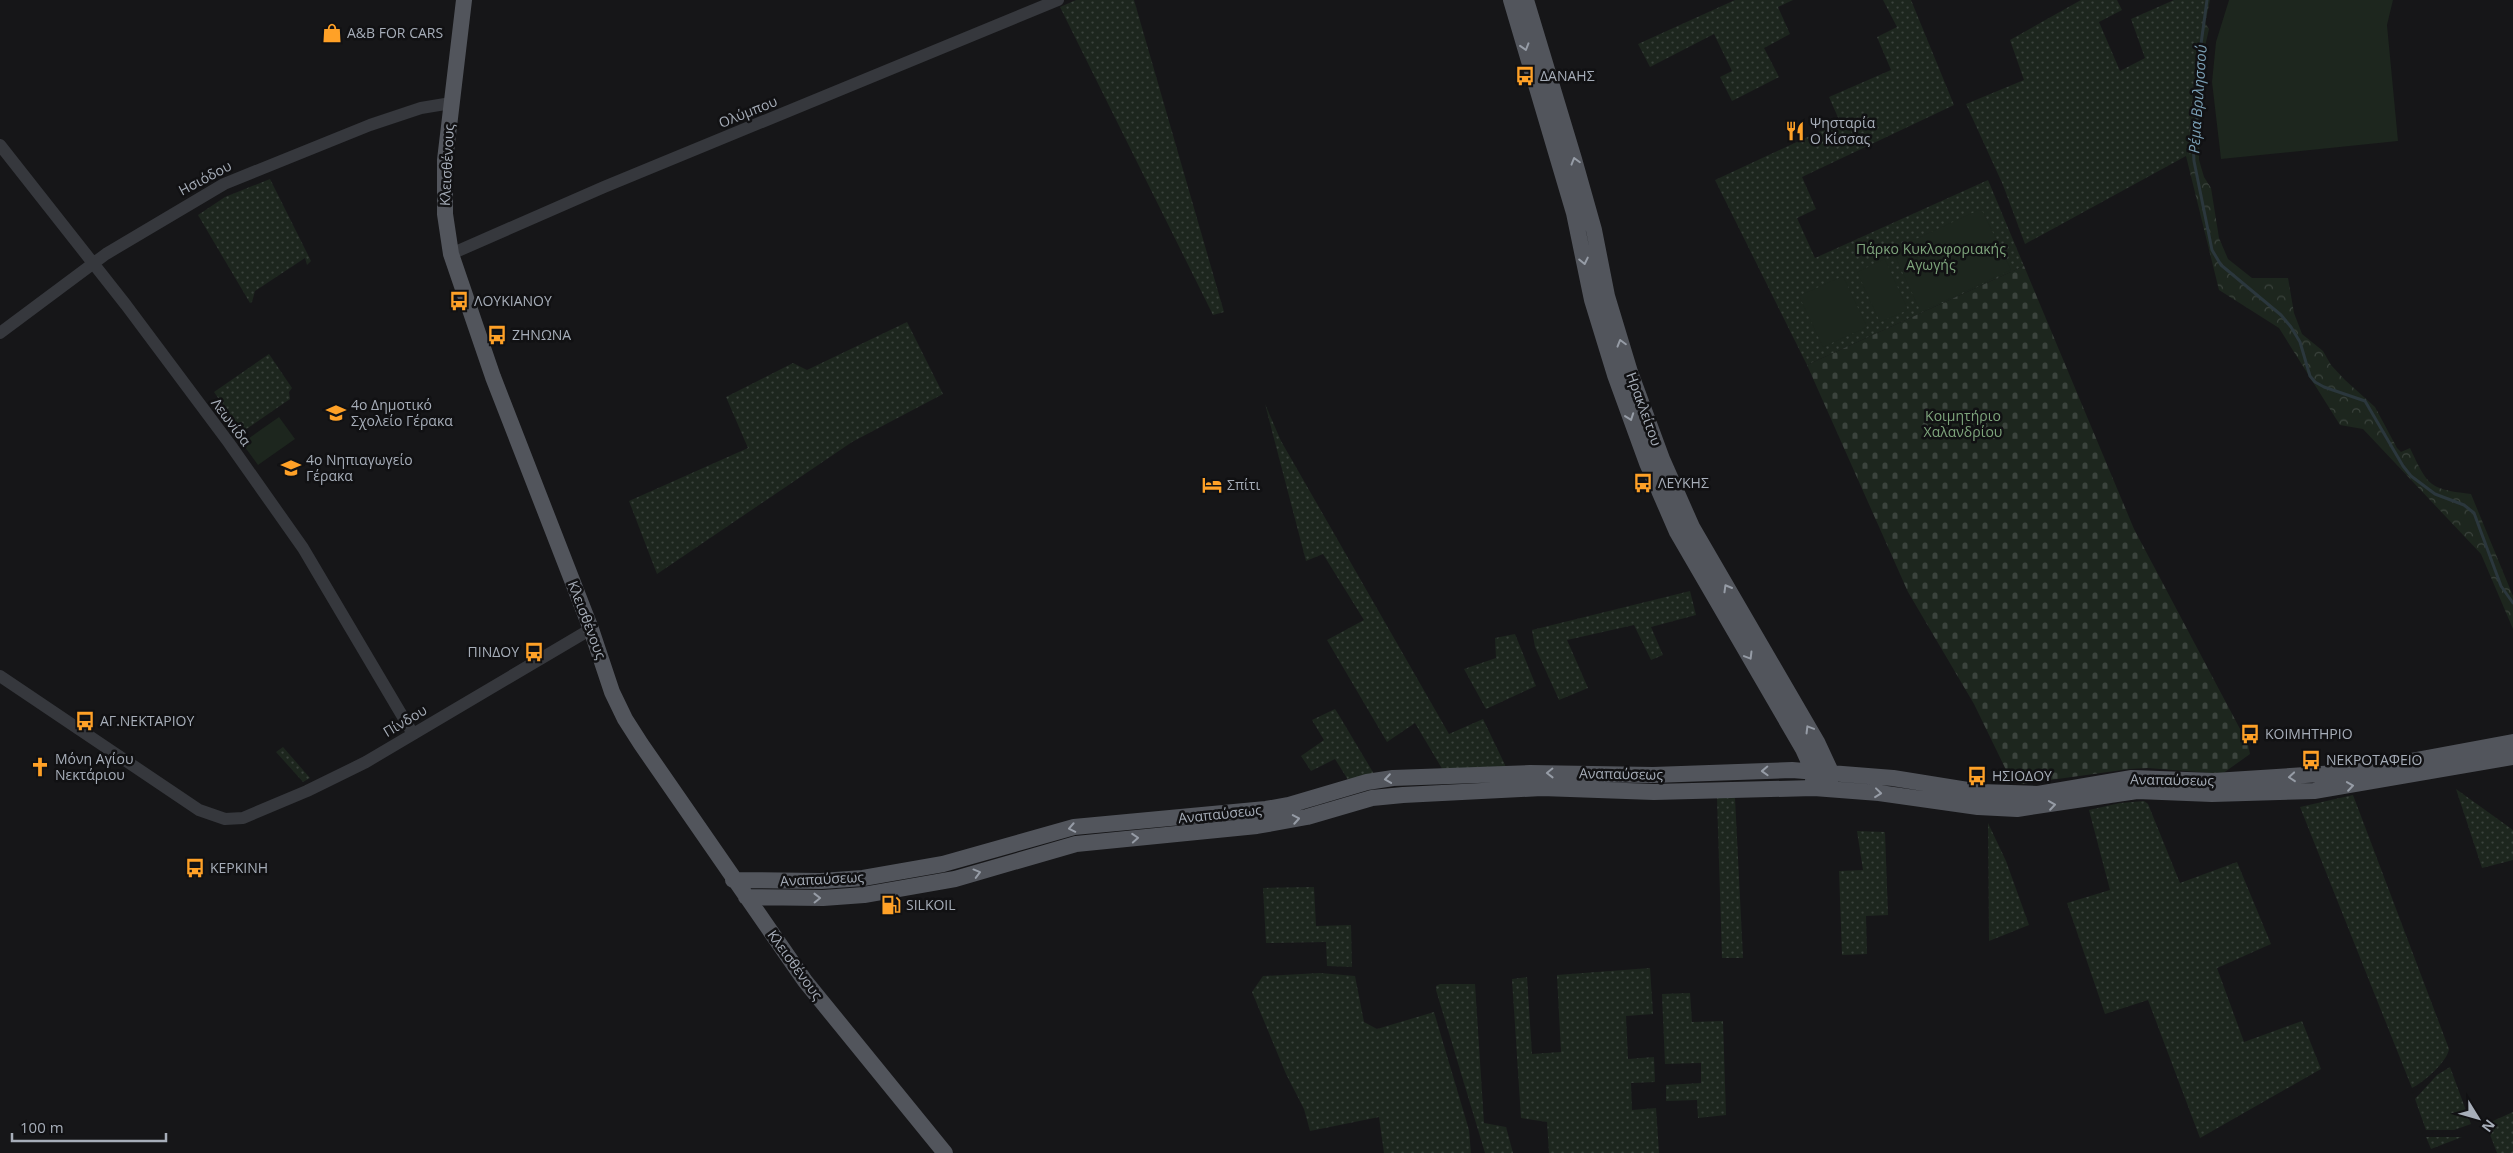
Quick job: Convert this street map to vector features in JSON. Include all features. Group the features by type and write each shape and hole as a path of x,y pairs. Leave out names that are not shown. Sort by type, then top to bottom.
{"main road":[{"name":"Κλεισθένους","path":"464,0 451,103 444,190 451,254 493,377 591,629 612,692 631,730 733,880 805,981 945,1153"},
{"name":"Ηρακλείτου","path":"1511,0 1574,213 1592,300 1615,375 1647,463 1677,532 1781,711 1822,788"},
{"name":"Ηρακλείτου","path":"1526,0 1594,230 1607,296 1630,372 1662,459 1692,527 1817,742 1831,772 1822,788"},
{"name":"Αναπαύσεως","path":"733,880 820,881 863,878 952,862 1074,827 1266,809 1288,805 1366,782 1393,778 1530,773 1653,775 1813,771 1893,778 1980,792 2032,794 2132,778 2214,781 2265,779 2513,742"},
{"name":"Αναπαύσεως","path":"746,897 823,898 867,895 955,879 1076,844 1257,826 1307,817 1362,800 1389,796 1542,788 1654,792 1822,788 1916,797 1978,807 2017,809 2136,791 2212,794 2314,791 2513,757"}],"street":[{"name":"Ολύμπου","path":"451,254 604,187 1058,0"},
{"name":"Ησιόδου","path":"0,333 94,263 186,205 246,174 370,125 428,106 451,103"},
{"name":"Λεωνίδα","path":"0,145 94,263 229,443 303,548 413,734"},
{"name":"Πίνδου","path":"0,676 199,810 225,819 255,814 307,791 413,734 591,629"}],"green space":[{"path":"1076,0 1134,0 1224,312 1213,315 1060,7"},
{"path":"1735,0 1793,0 1778,7 1790,34 1764,48 1779,77 1732,101 1720,77 1732,71 1714,34 1650,67 1638,44"},
{"name":"Πάρκο Κυκλοφοριακής Αγωγής","path":"1883,0 1911,0 1954,105 1802,177 1816,209 1797,218 1815,258 1988,180 2024,266 1807,365 1715,180 1840,122 1829,97 1891,70 1877,37 1897,27"},
{"path":"2081,0 2117,0 2122,10 2099,22 2120,71 2145,58 2131,19 2174,0 2210,0 2198,58 2186,156 2025,244 2003,185 1966,104 2024,80 2010,40"},
{"path":"2229,0 2393,0 2387,25 2398,141 2221,159 2212,82 2216,42"},
{"path":"2205,23 2209,29 2200,68 2199,160 2204,177 2211,188 2219,238 2228,259 2252,278 2288,278 2294,313 2302,334 2323,351 2331,365 2375,407 2397,448 2401,452 2410,448 2426,478 2438,487 2471,494 2513,596 2513,629 2481,554 2363,429 2340,425 2279,328 2219,290 2186,156 2198,58"},
{"path":"270,179 311,261 307,265 305,258 255,291 250,303 198,215 225,197"},
{"name":"Πάρκο Κυκλοφοριακής Αγωγής","path":"1979,210 1983,212 2011,270 1921,312 1892,250"},
{"path":"1885,259 1908,310 1880,322 1857,272"},
{"name":"Κοιμητήριο Χαλανδρίου","path":"2024,266 2134,529 2248,744 2250,754 2222,774 2148,768 2022,784 2009,776 1974,704 1908,592 1807,365"},
{"path":"1843,276 1867,327 1823,347 1799,296"},
{"path":"907,322 943,394 852,442 657,574 629,501 748,448 726,397 793,363 807,370"},
{"path":"269,354 292,388 289,392 290,399 242,432 214,392"},
{"path":"1265,404 1281,441 1449,734 1483,719 1507,769 1444,772 1415,723 1387,742 1327,640 1364,620 1323,554 1306,561"},
{"path":"279,417 295,439 258,465 242,443"},
{"path":"1690,591 1696,615 1651,627 1663,655 1651,660 1634,625 1567,640 1588,688 1559,700 1535,647 1532,630"},
{"path":"1515,634 1536,686 1486,709 1464,669 1496,658 1495,638"},
{"path":"1335,709 1377,779 1350,783 1335,759 1311,771 1301,756 1324,740 1312,720"},
{"path":"283,747 310,778 303,782 276,752"},
{"path":"2456,789 2513,830 2513,860 2482,868"},
{"path":"2353,795 2449,1049 2444,1060 2434,1071 2412,1088 2300,807"},
{"path":"1717,798 1735,798 1743,958 1722,958"},
{"path":"2144,801 2148,804 2180,883 2237,862 2271,944 2217,968 2244,1042 2302,1021 2321,1069 2200,1138 2148,1000 2105,1014 2067,903 2110,890 2089,810 2120,803"},
{"path":"1988,823 2006,861 2029,925 1989,941"},
{"path":"1857,831 1885,832 1888,915 1866,916 1867,954 1842,955 1839,871 1863,870"},
{"path":"1314,887 1316,926 1351,925 1352,967 1327,966 1326,942 1266,943 1263,888"},
{"path":"1650,968 1653,1014 1626,1016 1628,1059 1654,1057 1655,1082 1631,1083 1632,1110 1656,1108 1659,1153 1549,1153 1547,1122 1521,1118 1512,979 1527,977 1532,1054 1561,1052 1557,975"},
{"path":"1320,973 1355,976 1364,1022 1377,1029 1434,1012 1469,1130 1471,1153 1384,1153 1379,1117 1310,1131 1304,1109 1286,1074 1252,992 1263,976"},
{"path":"1440,984 1475,984 1484,1123 1506,1127 1513,1153 1485,1153 1436,990 1436,986"},
{"path":"1690,993 1692,1022 1723,1021 1726,1115 1698,1118 1697,1100 1666,1101 1666,1085 1701,1083 1701,1063 1665,1064 1662,994"},
{"path":"2450,1067 2471,1124 2454,1130 2426,1130 2415,1099 2437,1075"},
{"path":"2513,1112 2513,1153 2497,1153 2486,1124"},
{"path":"2426,1137 2462,1137 2431,1149"}],"waterway":[{"name":"Ρέμα Βριλησσού","path":"2207,0 2198,66 2198,111 2193,142 2194,161 2212,250 2221,265 2281,315 2291,327 2300,342 2310,376 2315,382 2365,401 2403,466 2411,476 2435,494 2464,505 2474,513 2501,586 2513,603"}],"place":[{"name":"A&B FOR CARS","path":"332,33"},
{"name":"ΔΑΝΑΗΣ","path":"1525,76"},
{"name":"Ψησταρία Ο Κίσσας","path":"1795,131"},
{"name":"ΛΟΥΚΙΑΝΟΥ","path":"459,301"},
{"name":"ΖΗΝΩΝΑ","path":"497,335"},
{"name":"4ο Δημοτικό Σχολείο Γέρακα","path":"336,413"},
{"name":"4ο Νηπιαγωγείο Γέρακα","path":"291,468"},
{"name":"ΛΕΥΚΗΣ","path":"1643,483"},
{"name":"Σπίτι","path":"1212,485"},
{"name":"ΠΙΝΔΟΥ","path":"534,652"},
{"name":"ΑΓ.ΝΕΚΤΑΡΙΟΥ","path":"85,721"},
{"name":"ΚΟΙΜΗΤΗΡΙΟ","path":"2250,734"},
{"name":"ΝΕΚΡΟΤΑΦΕΙΟ","path":"2311,760"},
{"name":"Μόνη Αγίου Νεκτάριου","path":"40,767"},
{"name":"ΗΣΙΟΔΟΥ","path":"1977,776"},
{"name":"ΚΕΡΚΙΝΗ","path":"195,868"},
{"name":"SILKOIL","path":"891,905"}]}
